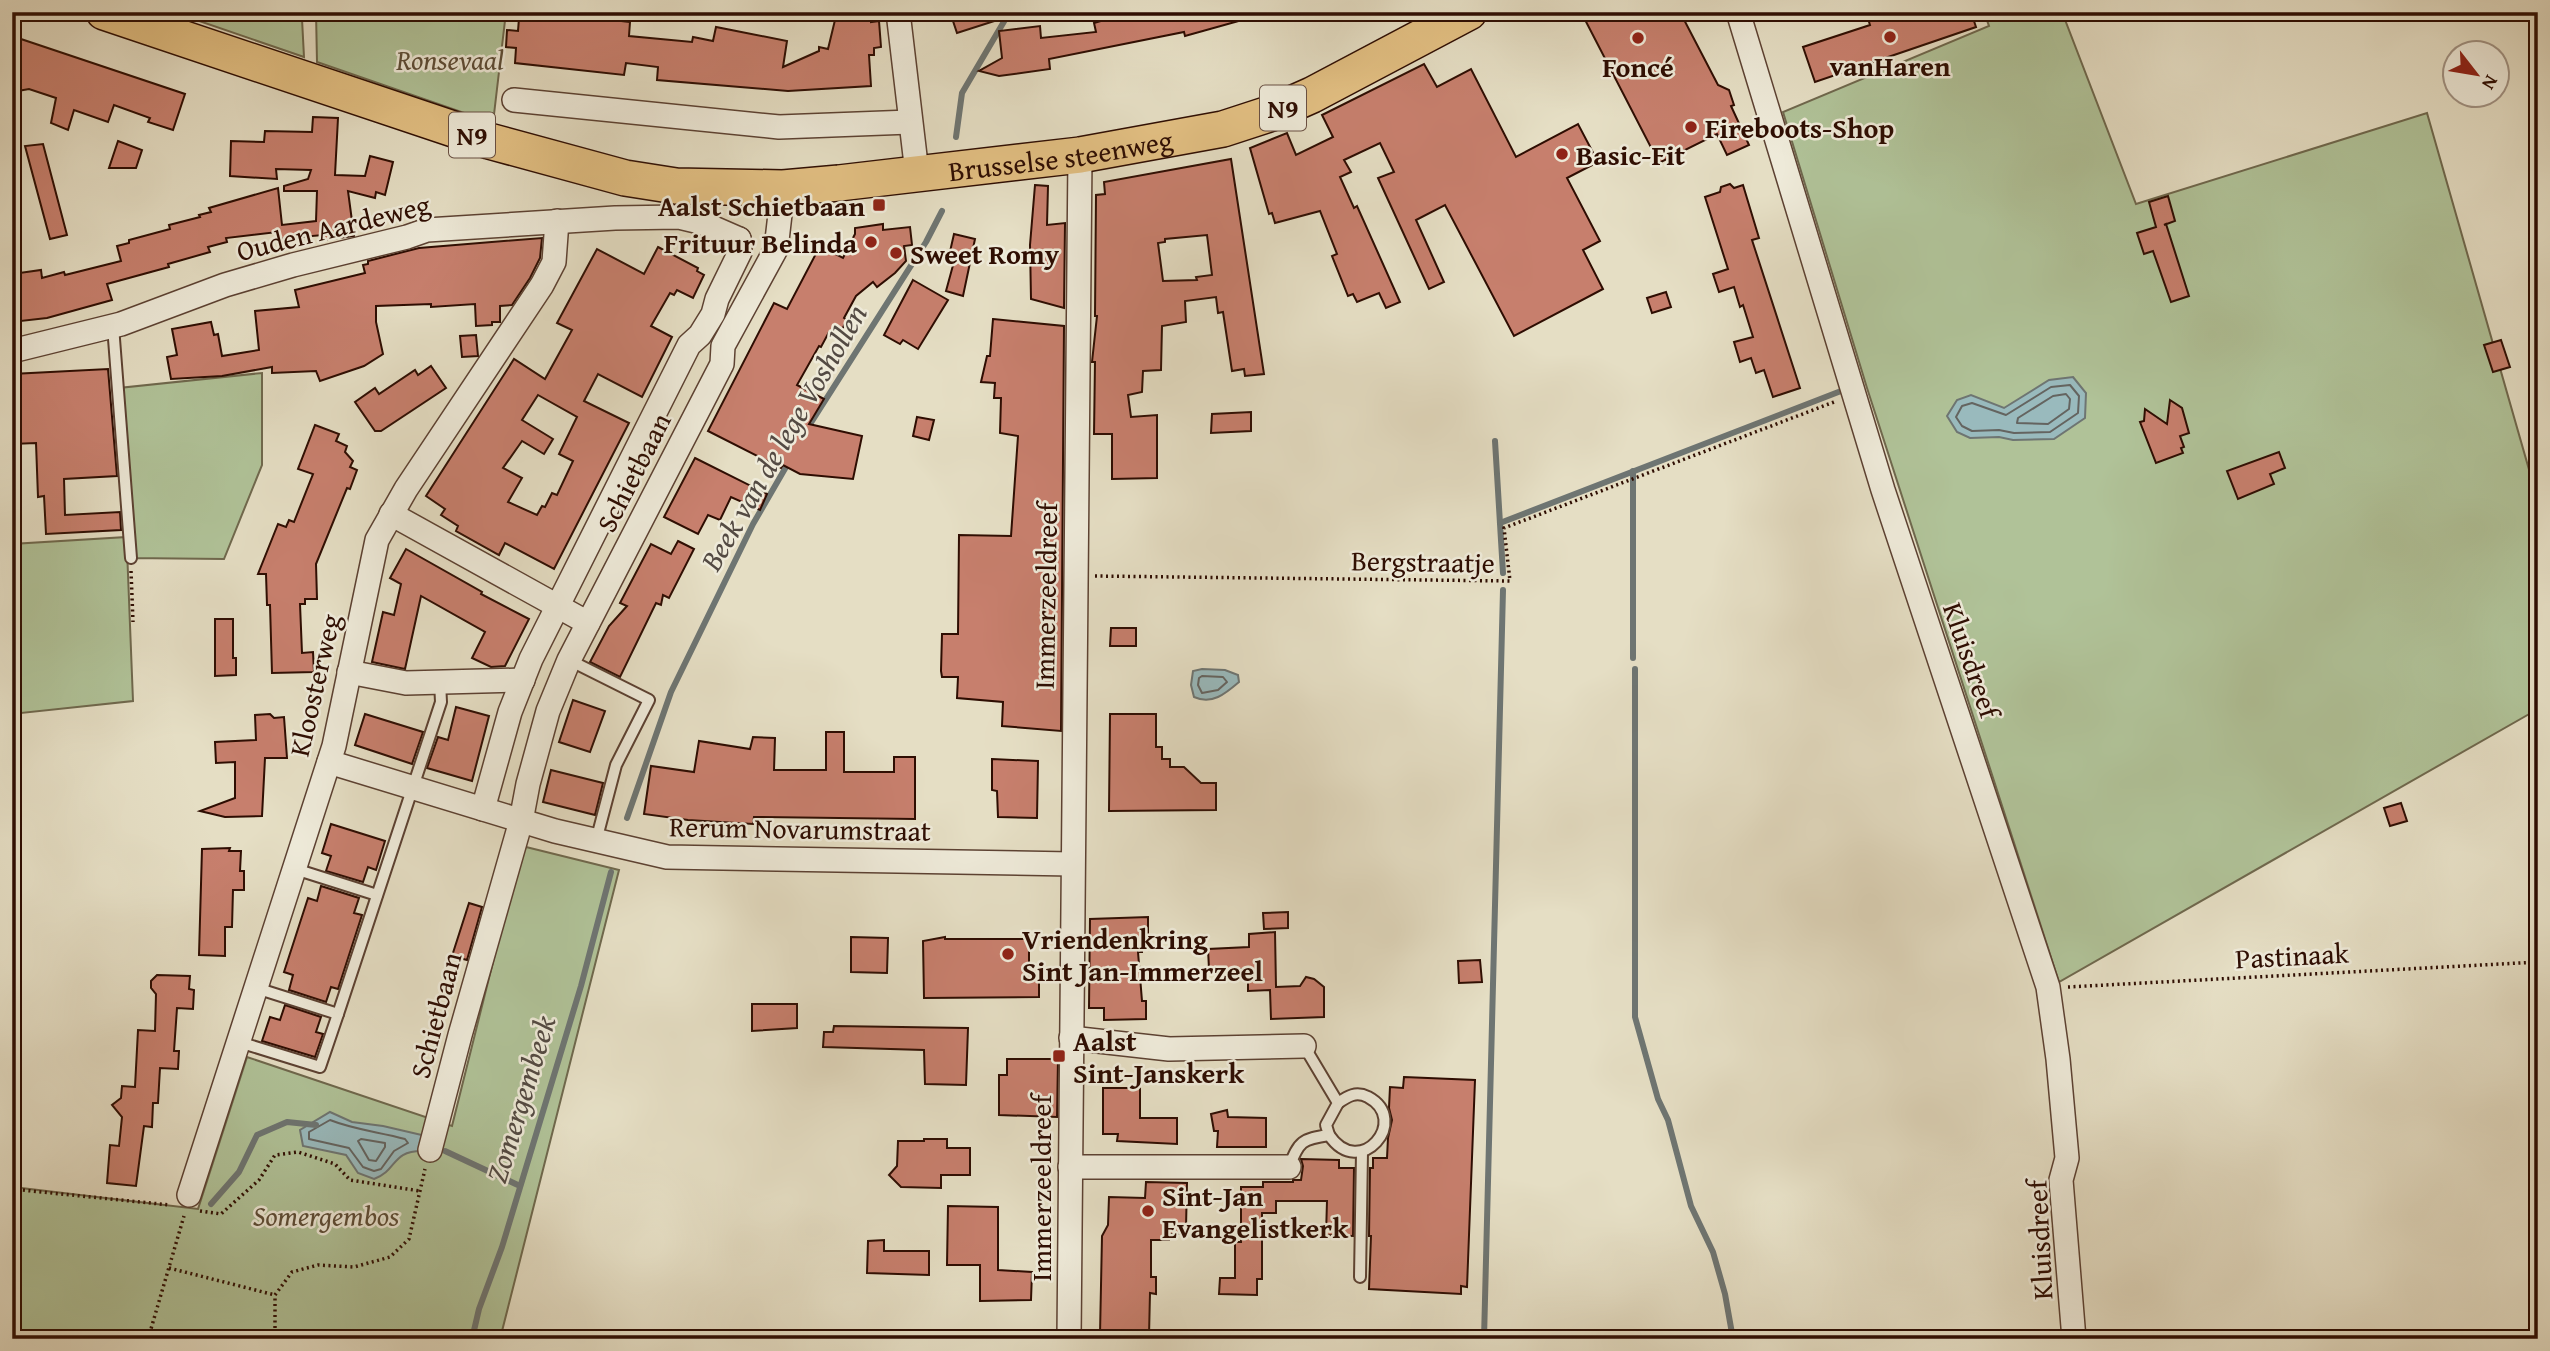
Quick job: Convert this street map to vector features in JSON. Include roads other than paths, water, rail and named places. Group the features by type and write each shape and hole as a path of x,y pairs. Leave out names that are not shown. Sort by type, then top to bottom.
{"main road":[{"name":"Brusselse steenweg","path":"104,12 489,141 625,178 676,186 783,188 839,184 1080,155 1223,129 1269,114 1469,12"}],"street":[{"path":"898,12 917,173"},
{"name":"Kluisdreef","path":"1738,12 1884,490 2048,987 2059,1059 2067,1158 2061,1180 2074,1339"},
{"path":"514,100 779,127 910,122"},
{"name":"Immerzeeldreef","path":"1069,1339 1080,155"},
{"path":"615,218 625,178"},
{"name":"Schietbaan","path":"432,1143 548,712 588,622 722,364 723,346 776,249 783,188"},
{"name":"Ouden Aardeweg","path":"12,351 113,326 236,282 427,230 615,218 679,217 701,222 739,239"},
{"name":"Kloosterweg","path":"188,1202 329,762 377,540 391,514 542,285 554,262 558,221"},
{"path":"739,239 757,236 779,225"},
{"name":"Schietbaan","path":"483,809 510,712 523,680 689,345 700,335 713,314 717,299 740,252 739,239"},
{"path":"700,335 723,346"},
{"path":"391,514 588,622"},
{"path":"349,672 440,691 523,680"},
{"name":"Rerum Novarumstraat","path":"329,762 520,821 667,858 1072,864"},
{"path":"1071,1038 1169,1049 1304,1046"},
{"path":"1070,1167 1289,1167"}],"lane":[{"path":"113,326 131,558"},
{"path":"569,660 649,700 617,765 596,841"},
{"path":"239,1042 320,1067 412,788 440,691"},
{"path":"295,869 377,895"},
{"path":"256,988 338,1014"},
{"path":"1304,1046 1338,1103"},
{"path":"1350,1095 1364,1095 1378,1103 1385,1117 1382,1135 1374,1146 1362,1152 1347,1151 1329,1135 1326,1125 1338,1103 1350,1095"},
{"path":"1289,1167 1298,1145 1310,1138 1329,1135"},
{"path":"1360,1277 1362,1152"}],"water":[{"path":"2073,377 2086,393 2085,418 2054,439 1970,438 1957,432 1947,416 1957,400 1971,395 2004,408 2049,380"},
{"path":"1225,670 1238,675 1239,682 1212,699 1194,697 1191,685 1193,671"},
{"path":"330,1112 352,1122 426,1136 422,1151 405,1154 374,1179 358,1173 346,1155 303,1146 300,1130"}],"waterway":[{"name":"Beek van de lege Voshollen","path":"956,137 962,93 1009,13"},
{"name":"Beek van de lege Voshollen","path":"807,429 926,242 942,211"},
{"path":"1500,523 1841,391"},
{"path":"1495,441 1503,573"},
{"name":"Beek van de lege Voshollen","path":"627,818 671,692 753,524 790,460"},
{"path":"1633,471 1633,658"},
{"path":"1484,1339 1503,590"},
{"path":"1635,669 1635,1017 1658,1099 1668,1120 1691,1206 1713,1252 1725,1294 1733,1339"},
{"name":"Zomergembeek","path":"472,1339 479,1309 502,1247 581,986 611,872"},
{"path":"211,1204 239,1172 257,1135 287,1122 316,1125"},
{"path":"445,1151 520,1186"}],"place":[{"name":"vanHaren","path":"1890,37"},
{"name":"Foncé","path":"1638,38"},
{"name":"Fireboots-Shop","path":"1691,127"},
{"name":"Basic-Fit","path":"1562,154"},
{"name":"Aalst Schietbaan","path":"879,205"},
{"name":"Frituur Belinda","path":"871,242"},
{"name":"Sweet Romy","path":"896,253"},
{"name":"Vriendenkring Sint Jan-Immerzeel","path":"1008,954"},
{"name":"Aalst Sint-Janskerk","path":"1059,1056"},
{"name":"Sint-Jan Evangelistkerk","path":"1148,1211"}],"park label":[{"name":"Ronsevaal","path":"450,59"},
{"name":"Somergembos","path":"326,1215"}]}
